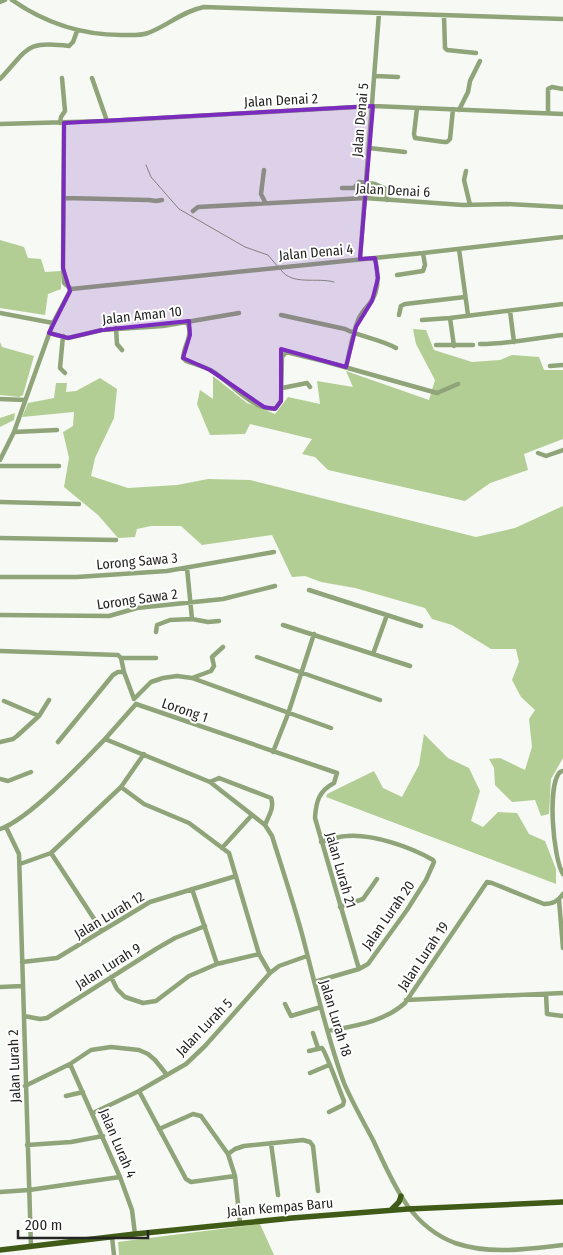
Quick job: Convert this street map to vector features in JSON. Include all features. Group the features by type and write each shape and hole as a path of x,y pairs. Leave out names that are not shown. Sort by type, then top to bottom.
{"main road":[{"path":"390,1210 397,1206 401,1196"},
{"name":"Jalan Kempas Baru","path":"0,1250 240,1223 390,1210 563,1202"}],"street":[{"path":"0,2 5,0"},
{"path":"12,0 46,20 77,31 105,35 145,34 157,30 193,9 204,6 563,19"},
{"name":"Jalan Denai 5","path":"360,259 379,13"},
{"path":"444,16 445,48 447,50 476,53"},
{"path":"0,79 30,47 44,44 69,46 73,42 77,31"},
{"path":"416,108 415,138 448,142 456,109 468,92 470,81 480,61"},
{"path":"375,76 398,77"},
{"path":"0,460 14,432 52,324 71,289 64,282 63,268 65,198 62,123 60,117 64,111 62,78"},
{"path":"92,78 107,121"},
{"path":"548,113 548,89 552,87 563,90"},
{"name":"Jalan Denai 2","path":"0,124 107,121 373,106 563,114"},
{"path":"369,148 405,152"},
{"path":"264,170 261,194 264,202"},
{"path":"466,171 464,180 470,205"},
{"path":"342,188 351,189 359,182 401,191"},
{"path":"386,189 388,200"},
{"path":"65,198 162,200"},
{"name":"Jalan Denai 6","path":"193,211 198,207 264,202 365,198 470,205 507,204 563,207"},
{"name":"Jalan Denai 4","path":"71,289 563,237"},
{"path":"459,249 468,315"},
{"path":"397,275 423,271 425,265 423,253"},
{"path":"346,367 360,317 372,301 377,285 379,274 375,258"},
{"path":"398,315 401,306 405,304 465,297"},
{"path":"422,320 563,304"},
{"path":"510,311 514,342"},
{"path":"0,314 52,324"},
{"name":"Jalan Aman 10","path":"49,333 68,338 116,328 163,326 239,314"},
{"path":"281,315 330,324 384,341 396,348"},
{"path":"450,318 454,346"},
{"path":"187,322 190,327 190,335 183,358 210,370 252,402 272,409 278,407 281,401 282,357 284,353 289,352 437,393 458,384"},
{"path":"116,328 117,344 122,350"},
{"path":"480,344 514,342 534,337 563,335"},
{"path":"62,336 60,368 65,373"},
{"path":"436,345 473,345"},
{"path":"550,366 563,364"},
{"path":"282,388 307,383 310,387"},
{"path":"0,399 25,400"},
{"path":"14,432 57,430"},
{"path":"538,453 546,456 563,450"},
{"path":"0,466 59,466"},
{"path":"0,502 79,504"},
{"path":"0,538 116,540"},
{"name":"Lorong Sawa 3","path":"0,577 77,577 167,571 274,552"},
{"path":"187,568 192,619"},
{"name":"Lorong Sawa 2","path":"0,615 109,616 138,608 223,599 275,586"},
{"path":"309,590 421,626"},
{"path":"373,654 387,615"},
{"path":"156,632 157,625 170,620 219,621"},
{"path":"283,625 410,666"},
{"path":"273,752 288,714 314,634"},
{"path":"192,678 213,668 212,657 223,647"},
{"path":"0,651 118,655 121,658 156,658"},
{"path":"256,657 380,700"},
{"path":"0,829 27,813 45,798 105,739 136,704 121,658"},
{"path":"58,742 113,675 118,672 124,672"},
{"path":"134,698 151,682 177,676 192,678 331,728"},
{"path":"0,742 13,739 39,716 49,703 49,700"},
{"path":"4,701 39,716"},
{"name":"Lorong 1","path":"136,704 335,772 337,776 334,783"},
{"path":"105,739 210,782 219,778 271,798 273,803 265,825"},
{"path":"20,864 51,853 121,787 144,754"},
{"path":"563,771 556,777 552,797 554,841 563,874"},
{"path":"0,779 11,780 31,772"},
{"name":"Jalan Lurah 18","path":"210,782 265,825 272,836 344,1083 408,1209"},
{"name":"Jalan Lurah 21","path":"334,783 325,788 316,803 315,818 359,969"},
{"path":"121,787 146,806 190,823 231,856 259,954 270,973"},
{"path":"222,848 252,815"},
{"name":"Jalan Lurah 2","path":"6,827 18,851 20,864 30,1247"},
{"name":"Jalan Lurah 20","path":"314,982 359,969 368,964 426,880 434,862 428,857 397,845 364,836 346,836 321,842"},
{"path":"51,853 102,931"},
{"name":"Jalan Lurah 12","path":"22,962 57,958 150,902 236,876"},
{"path":"340,907 363,899 377,878"},
{"name":"Jalan Lurah 19","path":"328,1030 367,1023 399,1008 487,882 544,904 560,900"},
{"path":"192,889 216,964"},
{"path":"563,894 560,900 563,948"},
{"name":"Jalan Lurah 9","path":"24,1016 40,1019 47,1018 175,938 205,926"},
{"path":"111,977 117,989 126,998 143,1003 156,1001 189,976 216,964 259,954"},
{"name":"Jalan Lurah 5","path":"93,1113 139,1091 186,1064 205,1046 270,973 279,966 306,956"},
{"path":"0,987 23,986"},
{"path":"406,1000 563,993"},
{"path":"546,994 546,1014 563,1016"},
{"path":"285,1004 291,1016 321,1007"},
{"path":"313,1033 318,1048"},
{"path":"25,1086 70,1064 92,1050 111,1047 139,1050 148,1054 167,1076"},
{"path":"309,1051 318,1048 322,1048 325,1051 344,1103 329,1112"},
{"name":"Jalan Lurah 4","path":"70,1064 120,1177 132,1210 136,1234"},
{"path":"310,1073 329,1065"},
{"path":"337,1086 344,1083"},
{"path":"139,1091 188,1181 235,1176"},
{"path":"66,1096 83,1092"},
{"path":"159,1128 193,1114 201,1116 228,1154 235,1176 240,1223"},
{"path":"27,1145 71,1142 103,1136"},
{"path":"228,1154 244,1146 304,1140 310,1142 314,1146 318,1191"},
{"path":"271,1143 278,1195"},
{"path":"0,1192 29,1190 120,1177"},
{"path":"408,1209 432,1230 454,1243 470,1248 488,1251 526,1252 563,1245"},
{"path":"112,1237 114,1255"}],"highlighted area":[{"path":"373,106 360,259 375,258 378,278 372,301 356,327 346,367 281,349 281,401 275,409 264,407 210,370 183,358 190,335 189,321 102,330 68,338 49,333 70,291 63,268 64,123"}],"green space":[{"path":"0,240 24,247 28,258 41,259 45,272 61,271 61,289 48,294 45,315 0,308"},
{"path":"413,329 426,330 434,350 472,362 500,360 512,355 539,357 544,370 563,370 563,439 524,454 528,470 490,483 465,501 328,470 315,457 302,454 312,439 250,424 245,434 210,435 197,404 200,390 213,399 213,376 247,403 275,414 288,397 320,404 317,381 353,387 346,371 429,400 435,380 416,344"},
{"path":"0,342 2,347 34,356 23,395 19,397 0,395"},
{"path":"100,378 117,389 114,418 95,458 91,476 128,488 177,485 208,479 250,480 476,537 515,528 563,506 563,758 551,779 549,814 541,816 535,800 512,802 495,785 494,768 489,759 500,758 525,770 532,747 529,719 535,710 521,697 512,680 519,662 516,649 491,649 452,625 432,619 425,608 355,588 321,582 305,576 292,577 272,535 202,545 181,526 151,526 137,529 135,537 118,538 98,515 64,487 69,458 63,432 73,426 74,412 22,417 28,403 54,398 56,383 67,383 66,392 76,391"},
{"path":"15,413 14,420 0,427 0,418"},
{"path":"424,734 448,758 469,768 480,791 471,821 483,827 498,812 517,813 529,834 545,841 556,869 556,884 326,797 327,794 374,771 383,788 402,797 419,765"},
{"path":"260,1224 274,1255 119,1255 118,1242"}],"waterway":[{"path":"146,165 151,177 179,209 245,247 268,255 278,267"},
{"path":"281,270 286,275 298,280 334,282"}]}
